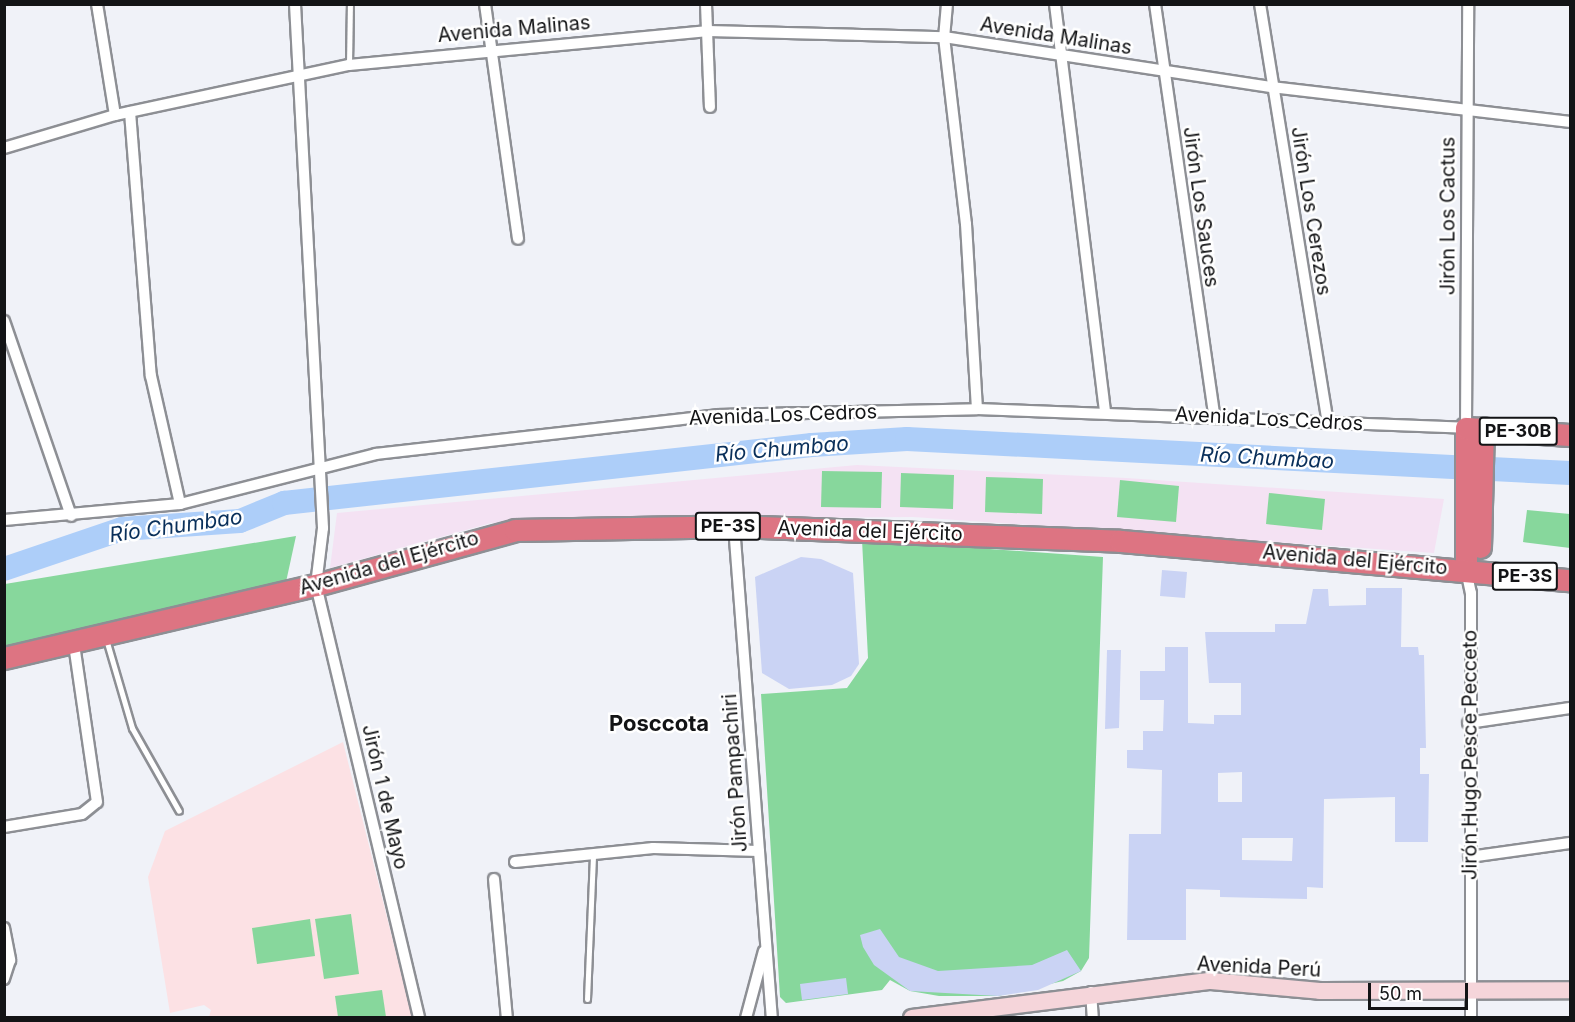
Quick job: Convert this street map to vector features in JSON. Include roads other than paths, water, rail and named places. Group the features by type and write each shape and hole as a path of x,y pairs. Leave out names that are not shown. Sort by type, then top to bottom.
{"highway":[{"name":"Avenida Los Cedros","path":"1474,434 1570,435"},
{"name":"Jirón Hugo Pesce Pecceto","path":"1472,571 1474,434"},
{"name":"Avenida del Ejército","path":"4,658 105,638 316,585 515,530 734,526 1120,541 1570,580"}],"street":[{"path":"97,4 115,115"},
{"path":"295,4 296,76 317,469 323,528 316,585"},
{"path":"485,4 518,239"},
{"path":"706,4 710,107"},
{"path":"947,4 944,37 966,224 977,408"},
{"path":"1055,4 1059,55 1106,412"},
{"name":"Jirón Los Sauces","path":"1155,4 1214,415"},
{"name":"Jirón Los Cerezos","path":"1260,4 1328,423"},
{"name":"Jirón Los Cactus","path":"1468,4 1466,110 1474,434"},
{"name":"Avenida Malinas","path":"4,148 115,115 349,65 492,49 708,31 944,37 1272,87 1570,122"},
{"path":"130,112 151,376 180,504"},
{"path":"4,321 71,516"},
{"name":"Avenida Los Cedros","path":"4,520 71,516 180,504 254,489 317,469 522,434 719,415 977,408 1214,415 1474,434"},
{"name":"Jirón Pampachiri","path":"734,526 772,1017"},
{"name":"Jirón Hugo Pesce Pecceto","path":"1471,1017 1468,723 1472,571"},
{"name":"Jirón 1 de Mayo","path":"316,585 419,1017"},
{"path":"4,827 82,814 93,808 97,795 74,644"},
{"path":"1468,723 1570,708"},
{"path":"1469,857 1570,843"},
{"path":"515,862 593,852 759,851"},
{"path":"494,879 507,1017"},
{"path":"4,928 6,977"},
{"path":"746,1017 766,942"},
{"name":"Avenida Perú","path":"912,1017 1091,992 1210,981 1320,992 1471,993 1570,990"},
{"path":"1091,992 1093,1017"}],"lane":[{"path":"349,65 350,4"},
{"path":"105,638 132,728 179,811"},
{"path":"587,999 593,852"}],"waterway":[{"name":"Río Chumbao","path":"4,569 122,529 240,521 284,503 812,445 907,439 1570,473"}],"district":[{"name":"Posccota","path":"659,724"}]}
